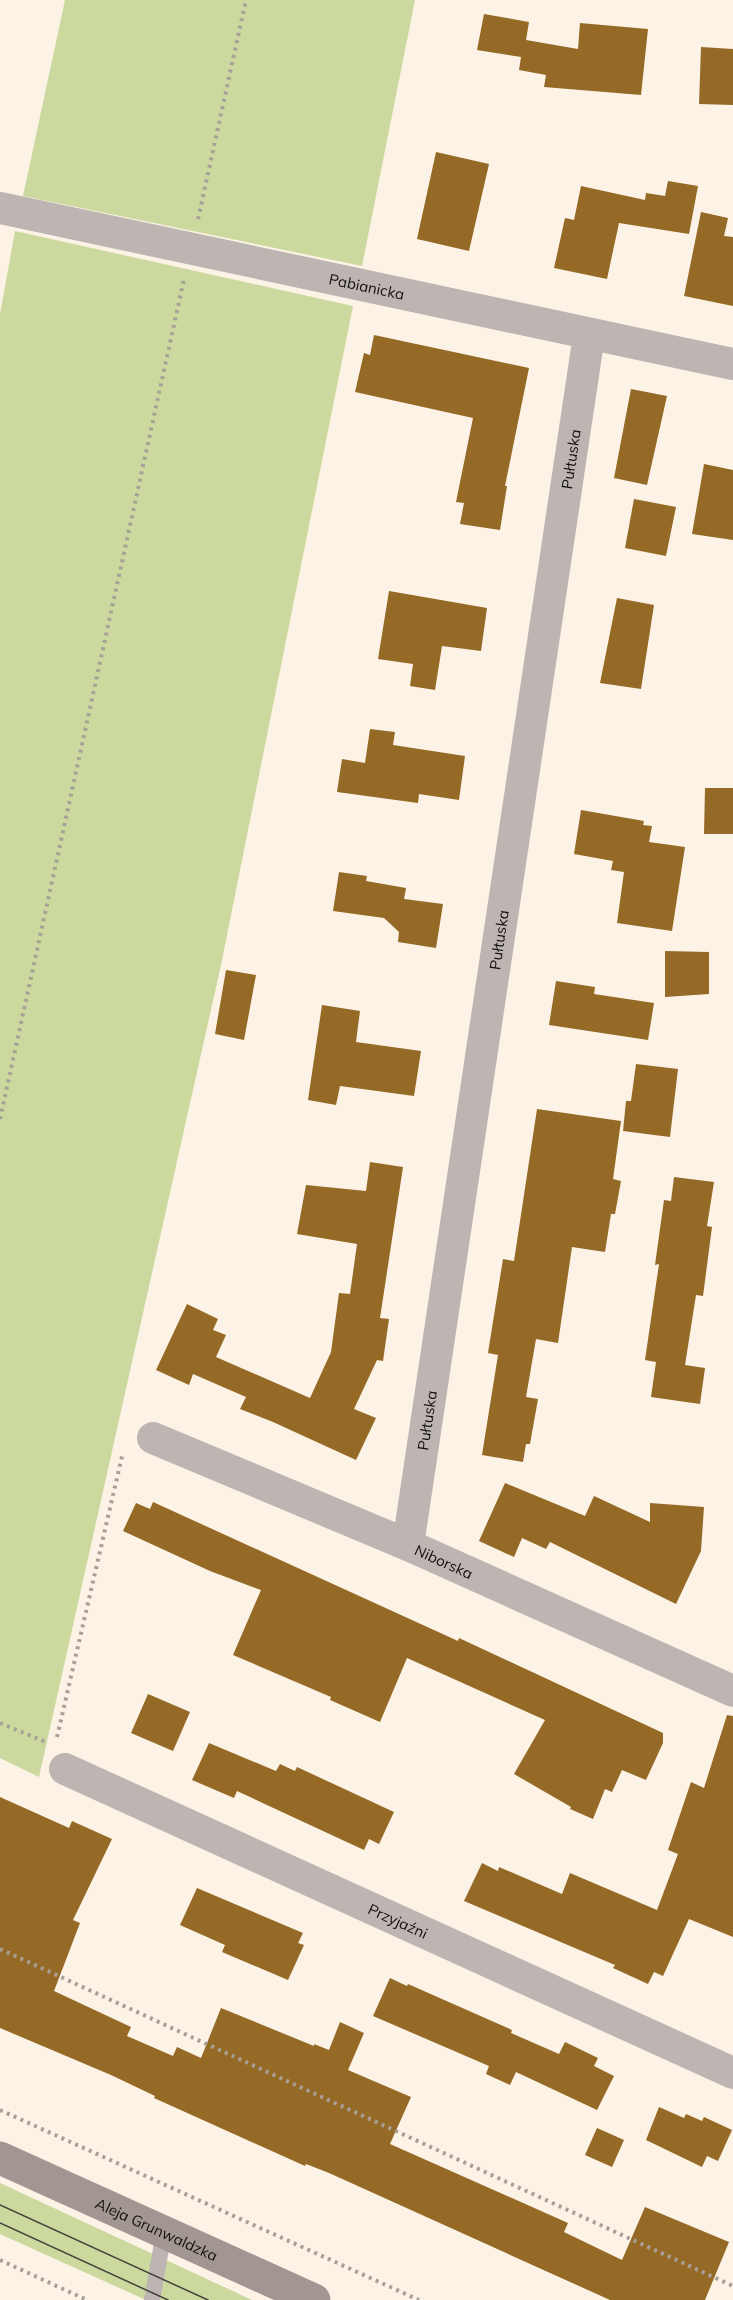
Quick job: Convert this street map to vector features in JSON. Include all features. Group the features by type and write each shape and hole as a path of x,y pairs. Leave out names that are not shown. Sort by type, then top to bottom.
{"main road":[{"name":"Aleja Grunwaldzka","path":"0,2158 314,2300"}],"street":[{"name":"Pabianicka","path":"0,208 733,364"},
{"name":"Pułtuska","path":"408,1545 589,334"},
{"name":"Niborska","path":"153,1438 408,1545 733,1691"},
{"name":"Przyjaźni","path":"59,1761 733,2073"}],"lane":[{"path":"152,2300 164,2232"}],"path":[{"path":"0,1119 246,0"},
{"path":"59,1761 124,1449 153,1438"},
{"path":"0,1723 47,1742 59,1761"},
{"path":"0,1949 733,2286"},
{"path":"0,2110 419,2300"},
{"path":"0,2260 87,2300"}],"green space":[{"path":"65,0 415,0 362,266 23,196"},
{"path":"15,231 353,306 221,965 39,1777 0,1758 0,314"},
{"path":"0,2183 252,2300 146,2300 0,2234"}],"building":[{"path":"484,14 529,22 526,40 578,49 580,23 648,29 641,95 544,87 546,75 519,70 521,57 477,50"},
{"path":"701,47 733,49 733,105 699,104"},
{"path":"436,152 489,164 469,251 417,239"},
{"path":"668,181 698,186 689,234 619,223 607,279 554,268 565,218 574,220 581,186 645,200 646,193 665,196"},
{"path":"701,212 728,218 724,236 733,237 733,306 684,296"},
{"path":"374,335 529,368 505,486 507,486 500,530 460,524 464,503 456,502 473,418 355,392 364,353 370,355"},
{"path":"631,389 667,396 647,485 614,478"},
{"path":"704,464 733,470 733,540 692,534"},
{"path":"634,499 676,507 666,556 625,548"},
{"path":"389,591 487,608 481,651 442,646 435,690 410,686 413,664 378,659"},
{"path":"617,598 654,605 641,689 600,683"},
{"path":"370,729 395,732 393,745 465,756 459,800 419,794 418,803 337,792 342,759 365,763"},
{"path":"705,788 733,788 733,834 704,834"},
{"path":"581,810 644,821 643,825 652,826 649,842 685,847 672,931 617,923 624,872 611,870 613,861 574,854"},
{"path":"339,872 367,876 366,881 406,888 404,899 443,904 436,948 398,942 399,932 384,918 333,911"},
{"path":"665,951 709,952 709,994 665,997"},
{"path":"226,970 256,975 244,1040 215,1034"},
{"path":"556,981 595,987 594,994 654,1003 648,1040 549,1025"},
{"path":"322,1005 360,1011 356,1042 421,1051 414,1096 340,1086 336,1105 308,1100"},
{"path":"636,1064 678,1069 670,1137 623,1131 626,1101 631,1101"},
{"path":"537,1109 621,1121 613,1179 621,1181 615,1214 611,1214 605,1252 572,1247 558,1343 536,1339 526,1397 538,1399 530,1444 526,1444 523,1462 482,1455 498,1355 488,1353 503,1259 514,1261"},
{"path":"370,1162 403,1167 380,1318 389,1319 383,1361 377,1360 354,1409 376,1418 356,1460 240,1409 246,1397 193,1374 189,1385 156,1370 187,1304 218,1319 213,1330 226,1335 216,1357 310,1398 331,1352 339,1293 350,1294 357,1244 297,1234 306,1185 366,1191"},
{"path":"674,1177 714,1182 707,1226 712,1227 703,1296 696,1295 685,1365 705,1368 700,1404 651,1397 656,1362 645,1360 659,1264 655,1265 664,1200 671,1201"},
{"path":"505,1483 585,1516 594,1496 650,1522 650,1503 704,1507 701,1551 676,1604 550,1542 546,1549 522,1538 514,1557 479,1541"},
{"path":"153,1502 458,1641 459,1638 663,1733 663,1743 646,1780 622,1770 612,1792 605,1789 593,1819 570,1809 571,1807 514,1774 545,1720 407,1658 380,1722 330,1700 331,1697 233,1655 261,1590 210,1571 123,1531 136,1503 150,1509"},
{"path":"148,1694 190,1712 173,1751 131,1733"},
{"path":"727,1715 733,1716 733,1937 689,1919 663,1976 654,1972 648,1984 613,1968 615,1965 464,1901 482,1863 498,1871 499,1867 562,1894 570,1873 657,1910 678,1854 668,1850 691,1782 704,1788"},
{"path":"209,1743 276,1771 280,1764 295,1771 297,1767 394,1812 379,1844 369,1839 364,1850 237,1791 234,1798 192,1780"},
{"path":"0,1797 69,1828 72,1821 112,1839 73,1920 80,1923 54,1991 131,2027 127,2036 173,2056 177,2047 201,2058 221,2008 329,2050 340,2022 364,2033 348,2070 411,2097 390,2144 568,2223 564,2232 622,2260 645,2207 729,2242 705,2300 610,2300 329,2173 306,2164 305,2166 154,2098 155,2096 111,2075 0,2028"},
{"path":"197,1888 303,1933 298,1943 304,1945 288,1980 222,1952 225,1945 180,1925"},
{"path":"390,1978 512,2030 511,2033 559,2054 565,2042 598,2058 594,2066 614,2076 597,2110 516,2072 510,2085 486,2074 489,2066 373,2016"},
{"path":"659,2107 684,2118 686,2114 702,2121 704,2117 732,2130 718,2161 707,2156 702,2167 646,2140"},
{"path":"597,2128 624,2140 612,2167 585,2155"}],"tram line":[{"path":"0,2205 208,2300"},
{"path":"0,2223 168,2300"}]}
